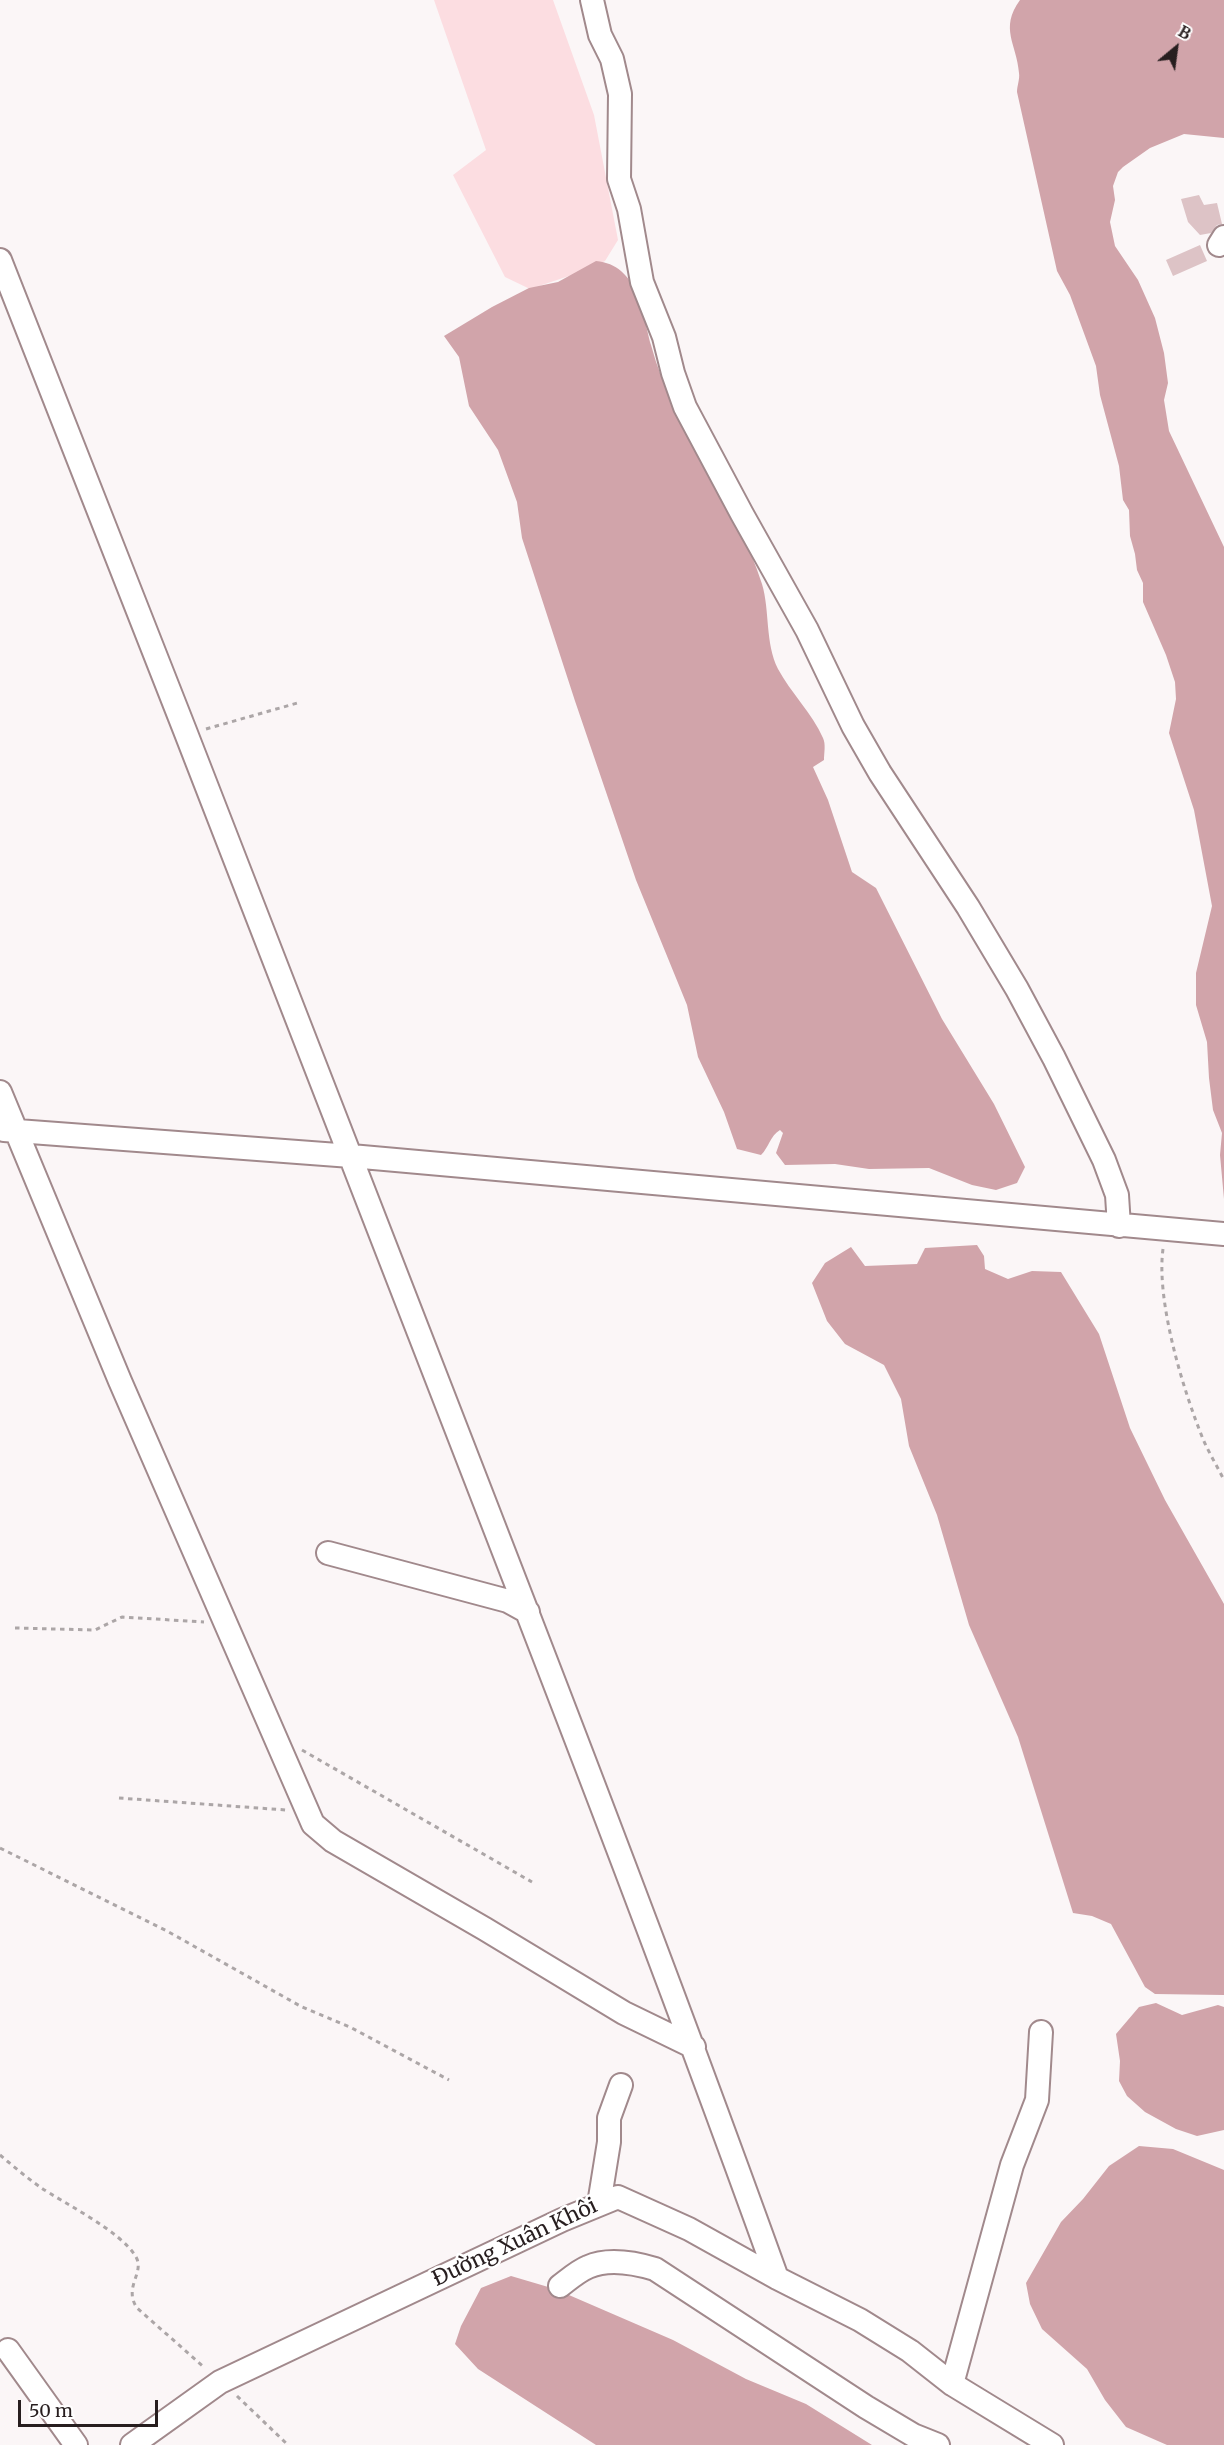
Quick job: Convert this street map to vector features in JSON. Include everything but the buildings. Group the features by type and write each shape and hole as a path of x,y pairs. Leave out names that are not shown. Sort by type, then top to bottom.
{"street":[{"path":"592,0 600,35 612,59 620,94 619,179 629,209 642,282 664,337 685,407 807,630 853,726 880,773 968,907 1017,989 1054,1058 1104,1160 1117,1195 1119,1226"},
{"path":"0,260 528,1612 694,2047 777,2278"},
{"path":"0,1092 8,1131 226,1621 313,1824 333,1841 624,2013 694,2047"},
{"path":"8,1131 351,1156 1224,1234"},
{"path":"328,1553 508,1601 528,1612"},
{"path":"952,2384 1012,2165 1037,2100 1041,2032"},
{"path":"599,2204 609,2142 609,2118 621,2085"},
{"name":"Đường Xuân Khôi","path":"132,2445 160,2435 220,2382 618,2197 689,2229 777,2278 860,2320 910,2351 952,2384 1044,2443"},
{"path":"560,2286 588,2266 612,2262 637,2263 655,2269 866,2407 914,2435 938,2445"},
{"path":"8,2350 76,2445"}],"path":[{"path":"187,735 301,702"},
{"path":"1166,1230 1162,1253 1161,1284 1169,1325 1183,1380 1202,1437 1224,1480"},
{"path":"15,1628 95,1630 122,1617 226,1621"},
{"path":"282,1749 304,1750 532,1882"},
{"path":"119,1798 309,1812"},
{"path":"0,1848 167,1930 302,2007 350,2027 448,2080"},
{"path":"0,2155 38,2186 118,2237 130,2248 138,2259 138,2271 130,2293 136,2308 249,2405 288,2445"}],"shaded area":[{"path":"434,0 553,0 594,115 618,240 605,261 584,271 530,289 505,277 453,175 486,150"},
{"path":"1020,0 1224,0 1224,138 1184,134 1150,148 1123,167 1118,172 1113,186 1115,200 1110,222 1115,246 1138,280 1155,318 1164,353 1168,383 1164,400 1169,431 1224,547 1224,1199 1220,1155 1222,1133 1213,1110 1207,1042 1196,1005 1196,973 1212,906 1194,810 1169,733 1176,699 1175,682 1143,602 1143,583 1137,570 1130,536 1129,510 1123,500 1119,466 1100,395 1096,366 1070,295 1057,271 1017,92 1018,63 1010,28 1014,10"},
{"path":"596,261 610,264 621,271 636,292 661,377 674,407 722,494 751,553 762,584 771,649 778,669 824,740 824,760 813,767 828,800 852,872 876,888 942,1019 994,1104 1025,1167 1017,1183 996,1190 972,1185 929,1168 869,1169 835,1164 785,1165 776,1153 783,1133 780,1130 761,1155 737,1149 724,1112 698,1057 687,1005 636,880 575,701 522,538 517,502 498,450 469,406 459,357 444,336 529,288 558,282"},
{"path":"977,1245 984,1256 985,1269 1008,1279 1032,1271 1061,1272 1099,1334 1130,1428 1165,1500 1224,1604 1224,1995 1155,1994 1145,1987 1111,1924 1092,1916 1073,1913 1018,1737 969,1625 937,1515 909,1446 901,1399 884,1365 845,1344 827,1321 812,1283 825,1263 851,1247 865,1266 917,1264 925,1248"},
{"path":"1156,2003 1182,2015 1218,2005 1224,2007 1224,2130 1197,2136 1176,2129 1145,2112 1127,2096 1119,2081 1120,2061 1116,2034 1139,2007"},
{"path":"1139,2146 1173,2149 1224,2170 1224,2445 1167,2445 1126,2427 1105,2400 1087,2369 1042,2329 1030,2304 1026,2283 1061,2222 1109,2166"},
{"path":"511,2276 555,2289 673,2340 746,2379 806,2404 872,2445 596,2445 478,2369 455,2344 461,2326 481,2288"}]}
